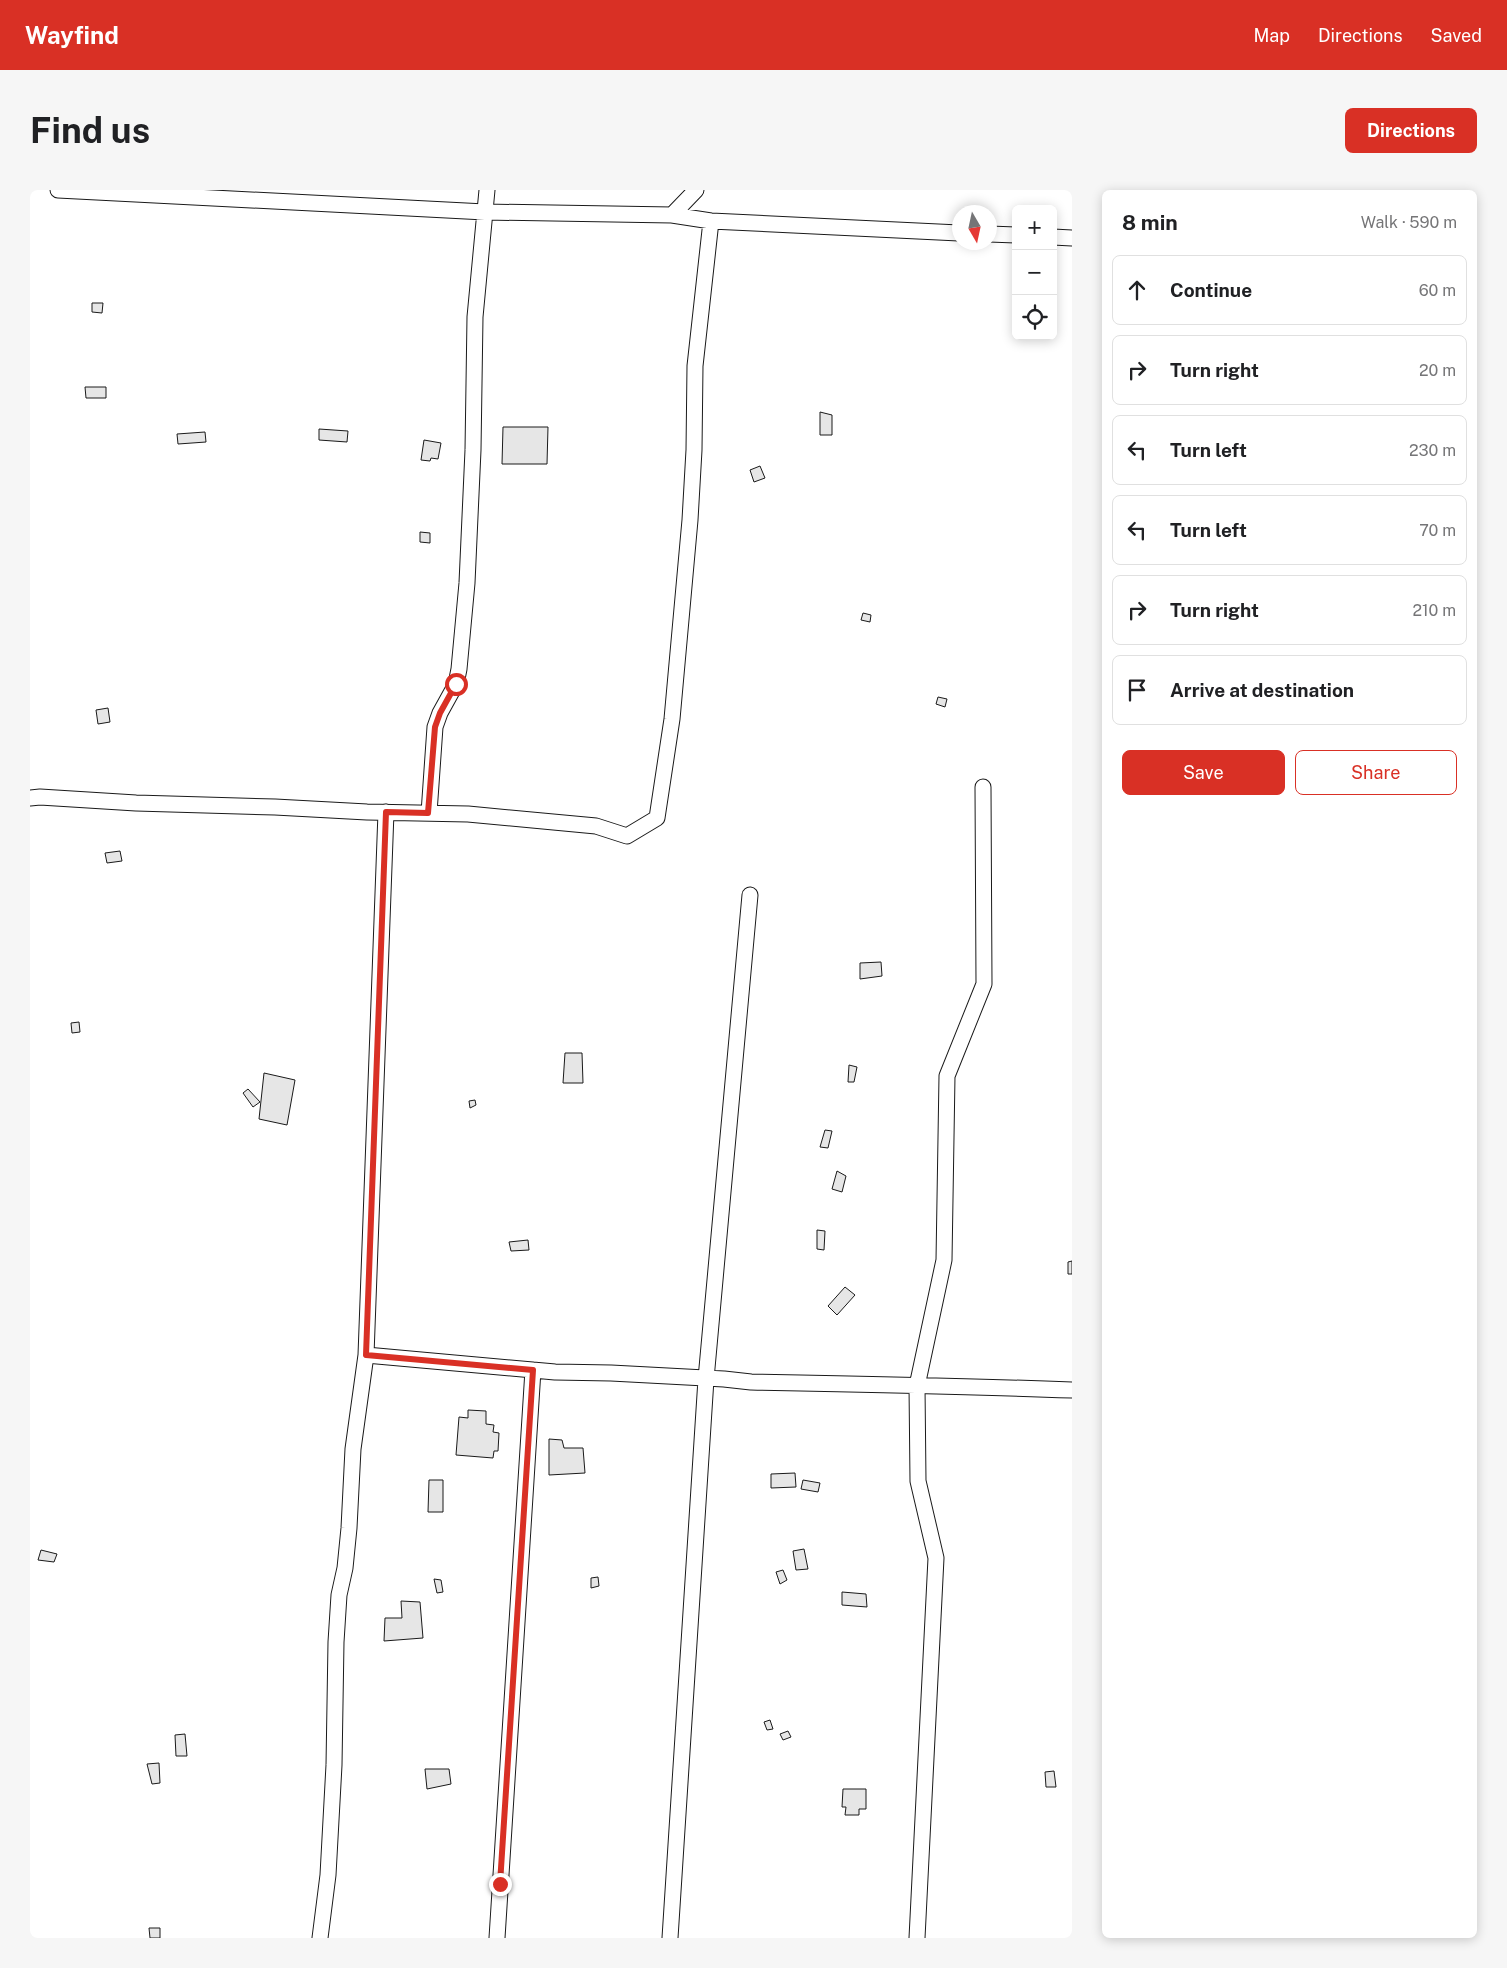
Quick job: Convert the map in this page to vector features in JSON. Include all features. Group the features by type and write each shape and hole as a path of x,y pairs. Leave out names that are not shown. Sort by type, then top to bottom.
{"street":[{"path":"58,190 252,195 485,212 672,216 711,221 952,232"},
{"path":"428,813 435,727 440,713 456,684 461,651 473,450 475,317 487,190"},
{"path":"672,216 696,190"},
{"path":"30,798 468,814 596,826 628,836 658,818 672,719 690,520 694,450 695,366 711,221"},
{"path":"997,234 1012,235"},
{"path":"1057,237 1072,238"},
{"path":"917,1938 936,1558 918,1481 917,1386 944,1260 947,1076 984,984 983,786"},
{"path":"320,1938 328,1875 334,1765 336,1642 339,1595 345,1568 353,1448 366,1355 386,812"},
{"path":"670,1938 706,1379 750,895"},
{"path":"366,1355 533,1370 751,1382 1072,1390"},
{"path":"497,1938 533,1370"}],"building":[{"path":"92,303 103,303 102,313 92,312"},
{"path":"85,387 106,387 106,398 86,398"},
{"path":"820,412 832,415 832,435 820,435"},
{"path":"503,427 548,427 547,464 502,464"},
{"path":"319,429 348,431 347,442 319,440"},
{"path":"205,432 206,442 178,444 177,434"},
{"path":"424,440 441,443 438,459 431,458 430,461 421,460"},
{"path":"760,466 765,478 754,482 750,470"},
{"path":"420,532 430,533 430,543 420,542"},
{"path":"863,613 871,615 870,622 861,620"},
{"path":"938,697 947,699 945,707 936,704"},
{"path":"108,708 110,722 98,724 96,710"},
{"path":"120,851 122,861 107,863 105,853"},
{"path":"881,962 882,976 860,979 860,963"},
{"path":"79,1022 80,1032 72,1033 71,1023"},
{"path":"565,1053 582,1053 583,1083 563,1083"},
{"path":"849,1065 857,1067 854,1082 848,1082"},
{"path":"264,1073 295,1080 287,1125 259,1119"},
{"path":"248,1089 260,1102 253,1107 243,1093"},
{"path":"475,1100 476,1105 470,1108 469,1101"},
{"path":"825,1130 832,1131 828,1148 820,1147"},
{"path":"837,1171 846,1176 842,1192 832,1189"},
{"path":"817,1230 825,1231 824,1250 817,1249"},
{"path":"528,1240 529,1250 511,1251 509,1242"},
{"path":"1072,1261 1072,1274 1068,1274 1068,1262"},
{"path":"845,1287 855,1295 837,1315 828,1306"},
{"path":"468,1410 486,1411 486,1424 494,1425 493,1432 499,1433 498,1451 494,1451 493,1458 456,1455 459,1417 468,1418"},
{"path":"549,1439 562,1440 564,1448 583,1448 585,1473 549,1475"},
{"path":"795,1473 796,1487 771,1488 771,1474"},
{"path":"429,1480 443,1480 443,1512 428,1512"},
{"path":"803,1480 820,1483 818,1492 801,1489"},
{"path":"804,1549 808,1569 796,1570 793,1551"},
{"path":"41,1550 57,1554 54,1562 38,1560"},
{"path":"783,1570 787,1580 780,1584 776,1572"},
{"path":"598,1577 599,1586 591,1588 591,1578"},
{"path":"434,1579 441,1580 443,1592 437,1593"},
{"path":"842,1592 866,1594 867,1607 842,1605"},
{"path":"401,1601 420,1602 423,1638 384,1641 385,1618 402,1618"},
{"path":"770,1720 773,1729 767,1730 764,1722"},
{"path":"788,1731 791,1737 783,1740 780,1734"},
{"path":"185,1734 187,1756 176,1756 175,1735"},
{"path":"159,1763 160,1783 152,1784 147,1764"},
{"path":"425,1769 449,1769 451,1784 427,1789"},
{"path":"1054,1771 1056,1787 1046,1787 1045,1772"},
{"path":"843,1789 866,1789 866,1809 859,1809 859,1815 845,1815 846,1807 842,1807"},
{"path":"149,1928 160,1928 160,1938 150,1938"}],"route":[{"path":"456,684 440,713 435,727 428,813 386,812 366,1355 533,1370 500,1884"}]}
